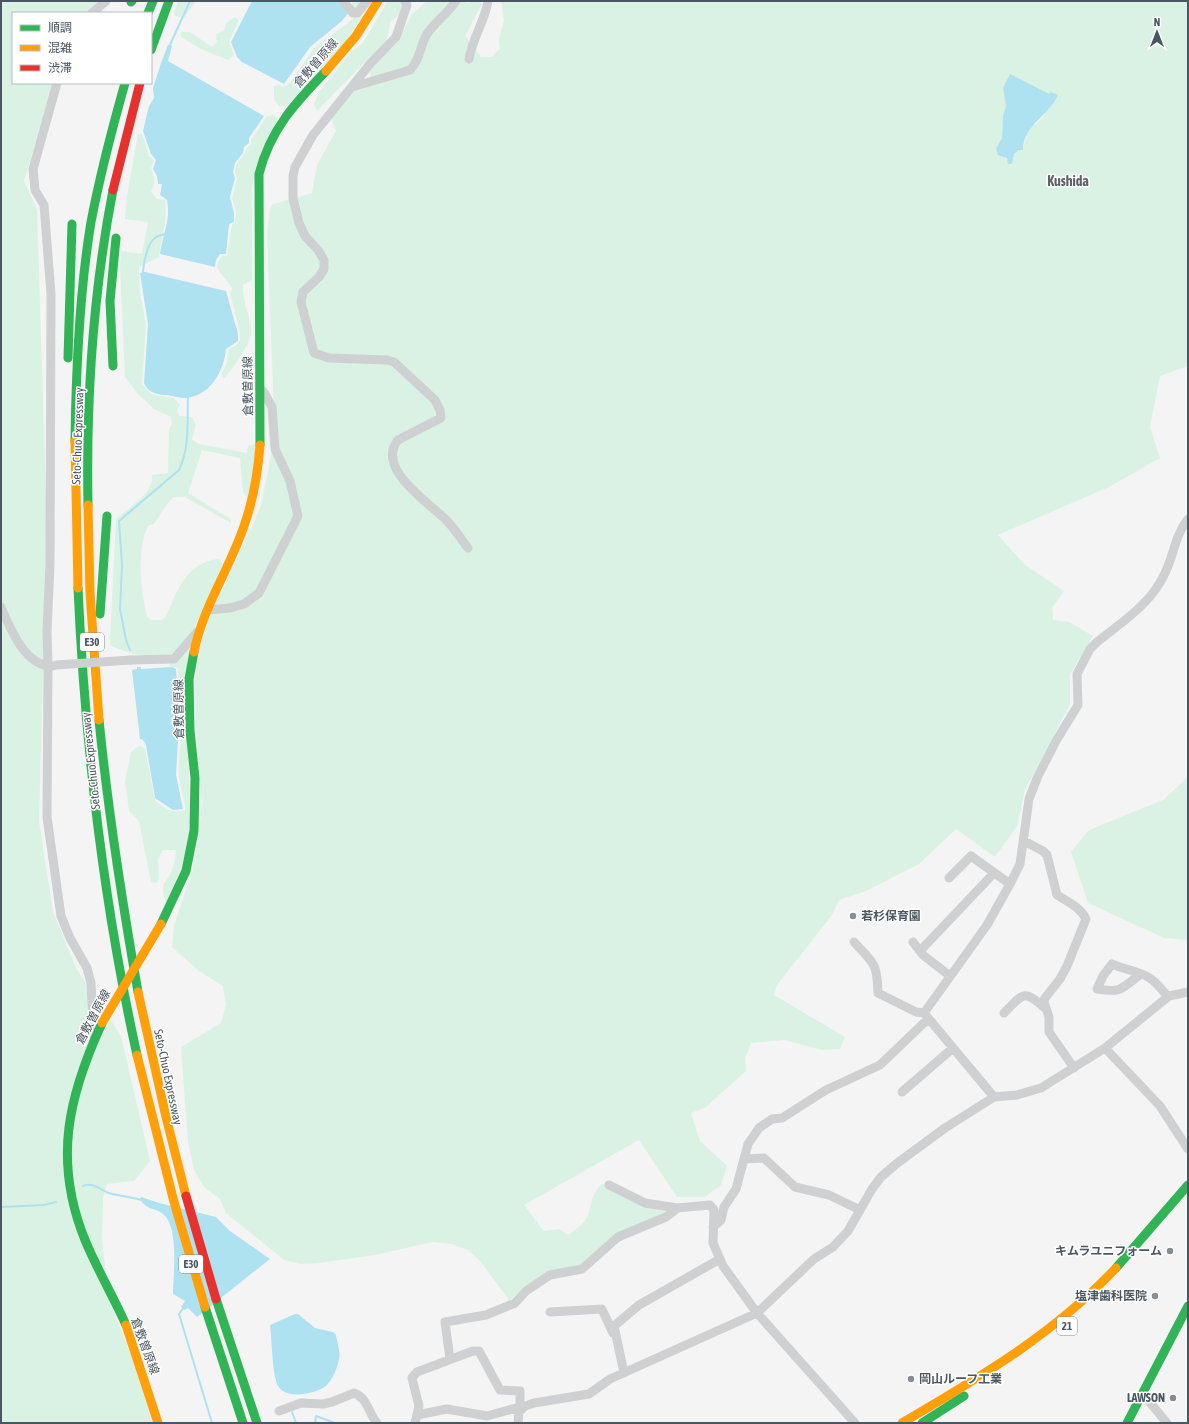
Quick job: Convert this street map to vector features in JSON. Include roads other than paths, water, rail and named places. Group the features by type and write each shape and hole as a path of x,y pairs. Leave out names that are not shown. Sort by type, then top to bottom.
{"main road":[{"path":"148,12 153,1"},
{"path":"152,47 169,1"},
{"name":"倉敷曽原線","path":"158,1423 120,1312 81,1230 73,1204 67,1175 66,1131 77,1080 94,1039 161,924 186,871 194,831 195,778 190,731 189,679 198,631 236,547 252,500 257,480 261,438 259,174 261,161 275,130 347,47 378,1"},
{"name":"Seto-Chuo Expressway","path":"125,84 102,172 88,245 79,338 75,493 86,718 97,822 122,980 139,1066 171,1193 243,1423"},
{"name":"Seto-Chuo Expressway","path":"140,84 130,117 107,225 94,330 88,490 88,553 95,692 113,848 131,962 158,1091 185,1196 226,1331 257,1423"},
{"path":"119,212 130,117"},
{"path":"72,224 68,307 68,389 75,493"},
{"path":"113,366 110,301 117,227"},
{"path":"95,692 99,669 100,599 107,516"},
{"name":"21","path":"902,1423 1023,1348 1049,1335 1073,1310 1107,1279 1186,1191"},
{"path":"1127,1423 1188,1306"},
{"path":"922,1423 1028,1356"},
{"path":"244,1386 260,1423"}],"street":[{"path":"93,12 106,1"},
{"path":"343,1 353,13 357,13 367,1"},
{"path":"405,1 407,5 396,37 370,64 313,135 300,155 293,176 293,198 299,223 305,236 318,250 324,260 324,269 303,292 301,302 314,353 329,358 387,360 403,369 435,400 440,410 441,418 398,440 393,446 393,460 404,481 424,502 447,521 468,548"},
{"path":"352,88 410,70 416,63 428,32 449,12 456,1"},
{"path":"469,59 470,49 483,22 488,1"},
{"path":"57,84 33,169 35,190 44,206 51,294 50,564 47,632 52,666 47,818 61,916 70,938 87,968 92,983 94,1039"},
{"path":"208,610 230,608 244,604 259,593 298,516 290,482 275,449 272,407 266,394 260,388"},
{"path":"713,1227 721,1220 724,1207 736,1189 748,1144 759,1128 772,1119 782,1118 826,1090 880,1065 926,1016 950,976 987,925 1020,864 1029,799 1038,776 1056,741 1078,705 1077,674 1093,645 1153,595 1166,572 1177,538 1188,519"},
{"path":"1,607 22,649 31,657 52,666 174,658 198,631"},
{"path":"1024,841 1043,851 1047,855 1057,895 1078,909 1084,914 1086,919 1067,966 1060,979 1045,998 1049,1017 1049,1032 1074,1068"},
{"path":"949,878 971,856 1010,884"},
{"path":"920,951 994,873"},
{"path":"854,942 875,964 877,971 878,993 926,1016 994,1097"},
{"path":"913,942 920,951 950,976"},
{"path":"1141,974 1156,983 1168,997"},
{"path":"518,1423 521,1408 520,1391 504,1391 497,1388 479,1351 474,1351 450,1359 416,1372 412,1378 419,1401 416,1419 447,1409 487,1416 521,1408 534,1403 589,1394 610,1379 757,1313 814,1259 833,1247 848,1231 880,1177 944,1128 994,1097 1017,1095 1041,1088 1105,1048 1168,997 1188,992"},
{"path":"1004,1013 1021,996 1026,995 1032,997 1046,1008"},
{"path":"902,1092 953,1048"},
{"path":"1105,1048 1160,1106 1188,1149"},
{"path":"744,1159 764,1158 795,1187 829,1195 860,1210"},
{"path":"609,1185 645,1203 678,1208 710,1205 714,1210 713,1243 720,1259 757,1313 855,1423"},
{"path":"450,1359 445,1322 486,1315 515,1303 526,1292 550,1275 582,1269 618,1237 666,1217 678,1208"},
{"path":"614,1333 614,1326 639,1305 720,1259"},
{"path":"550,1312 602,1310 614,1333 621,1354 624,1373"},
{"path":"279,1411 301,1403 323,1404 332,1402 354,1393 363,1399 376,1423"},
{"path":"1143,1394 1167,1423"}],"water":[{"path":"252,1 338,1 345,10 349,12 342,21 310,47 284,84 242,62 237,57 231,42"},
{"path":"168,45 172,46 168,61 264,116 249,138 249,143 244,147 243,153 235,163 233,172 235,178 230,197 234,213 234,222 229,224 226,254 220,254 216,260 215,267 160,254 168,215 167,200 160,195 162,184 158,184 157,176 153,169 156,160 151,154 143,131 149,106 154,98 153,88"},
{"path":"1010,74 1049,94 1051,92 1058,95 1054,103 1031,127 1024,141 1023,150 1019,150 1014,154 1012,164 1008,164 1007,158 998,155 996,148 1002,138 1003,115 1006,106 1003,88"},
{"path":"145,272 226,291 238,334 238,341 226,349 219,374 209,387 202,393 186,398 160,395 148,389 144,383 148,324 140,273"},
{"path":"137,667 141,667 141,669 172,667 176,669 179,722 176,775 183,809 173,810 155,798 146,745 143,740 140,739 132,670 137,669"},
{"path":"141,1197 216,1217 230,1231 270,1259 197,1317 188,1308 184,1310 181,1307 185,1301 173,1294 174,1251 171,1228 168,1219 159,1211 144,1205 140,1199"},
{"path":"298,1314 315,1328 333,1332 336,1335 340,1353 336,1369 326,1386 315,1391 301,1394 287,1393 278,1386 273,1365 270,1325"}],"waterway":[{"path":"169,47 190,1"},
{"path":"143,275 145,260 150,244 156,237 168,233"},
{"path":"130,650 126,640 120,609 122,565 119,521 179,470 185,453 188,424 188,396"},
{"path":"83,1186 91,1185 108,1193 141,1200"},
{"path":"1,1207 44,1205 56,1202"},
{"path":"184,1307 179,1314 212,1423"},
{"path":"292,1412 296,1423"},
{"path":"315,1423 316,1416 335,1423"}],"place":[{"name":"若杉保育園","path":"853,916"},
{"name":"キムラユニフォーム","path":"1170,1251"},
{"name":"塩津歯科医院","path":"1155,1296"},
{"name":"岡山ルーフ工業","path":"911,1379"},
{"name":"LAWSON","path":"1173,1398"}],"district":[{"name":"Kushida","path":"1068,181"}]}
